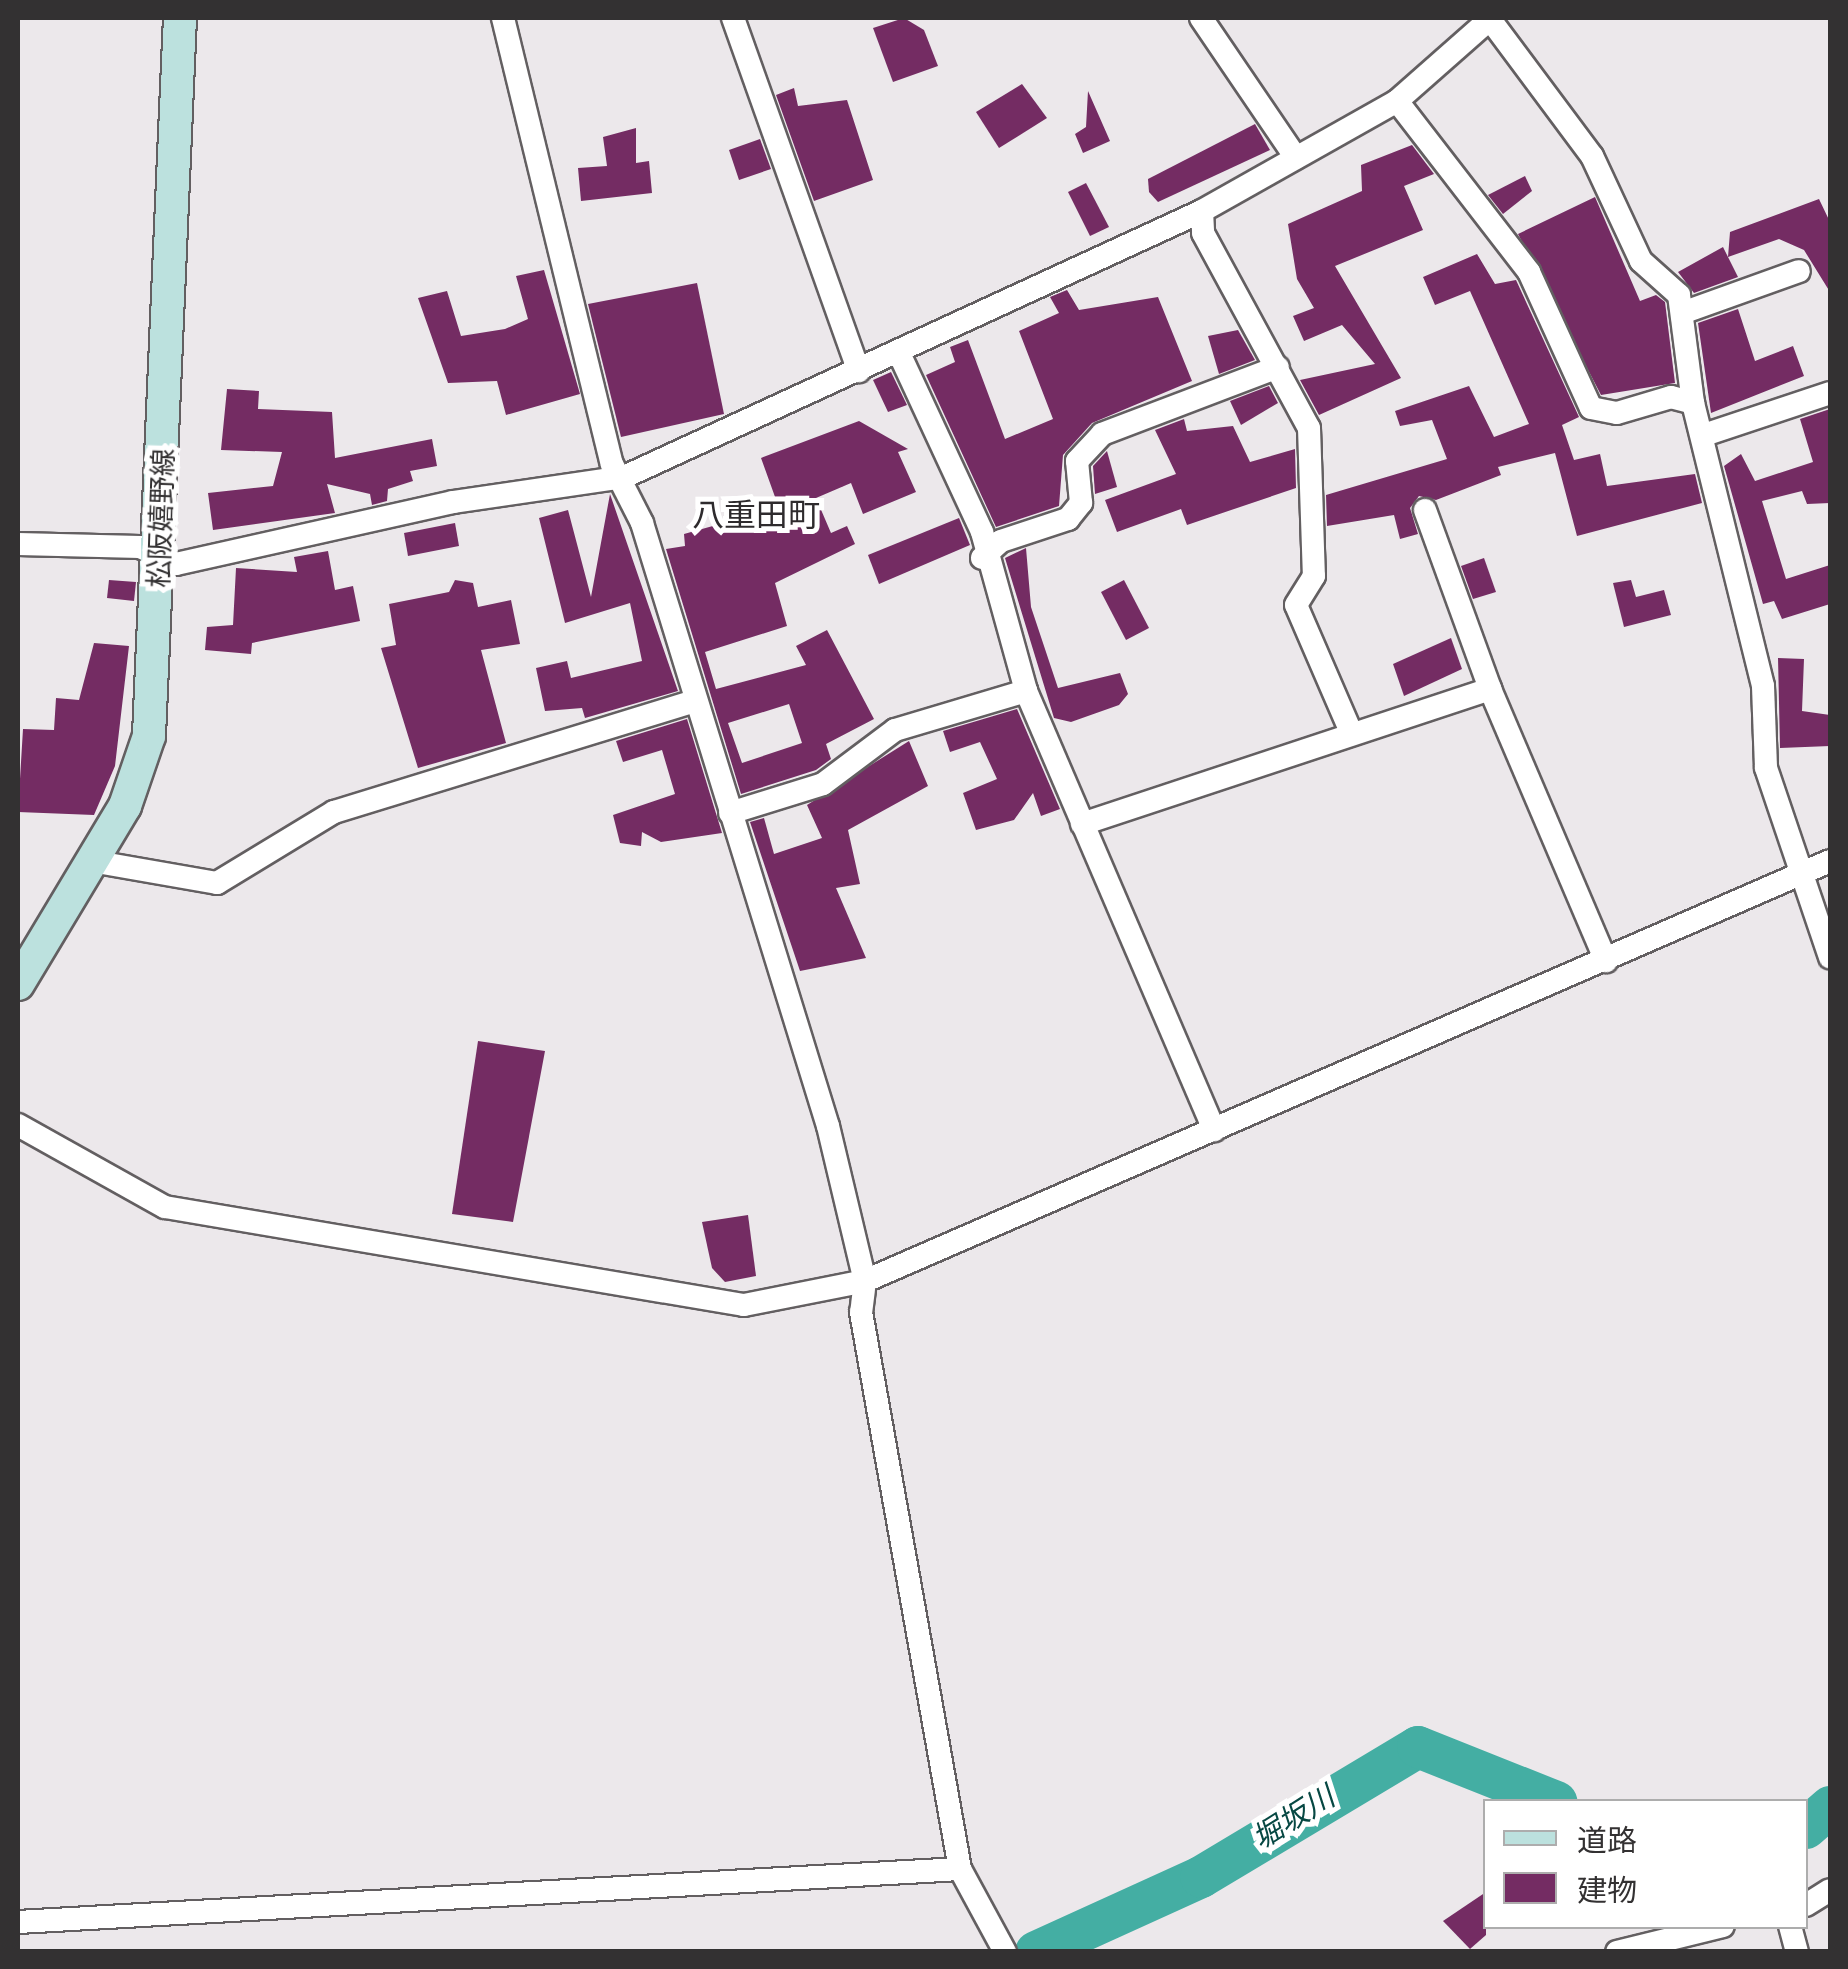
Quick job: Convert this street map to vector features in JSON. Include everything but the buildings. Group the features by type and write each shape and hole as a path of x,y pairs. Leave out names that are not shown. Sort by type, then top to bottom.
{"main road":[{"name":"松阪嬉野線","path":"18,984 125,806 148,736 161,553 180,18"}],"street":[{"path":"502,18 612,464 624,477 828,1126 865,1281 861,1312 960,1870 1000,1943"},
{"path":"733,18 859,371"},
{"path":"1201,18 1296,158"},
{"path":"18,544 161,553 176,564 453,502 624,477 1202,211 1398,101 1490,18 1592,156 1641,262 1679,294 1693,404 1704,435 1764,686 1766,768 1830,957"},
{"path":"1398,101 1529,272 1591,408 1617,413 1671,397 1693,404"},
{"path":"1202,211 1203,233 1308,428 1317,480 1314,576 1296,605 1351,732"},
{"path":"1682,313 1799,271"},
{"path":"899,352 982,532 982,558 1026,691 1214,1130"},
{"path":"982,558 1001,541 1068,519 1081,502 1077,461 1102,434 1278,367"},
{"path":"1704,435 1830,393"},
{"path":"1425,510 1490,688 1606,961"},
{"path":"1082,824 1490,688"},
{"path":"730,813 823,784 896,730 1026,691"},
{"path":"91,862 217,883 334,812 695,701"},
{"path":"18,1125 164,1206 744,1306 865,1281 1830,861"},
{"path":"18,1922 960,1870"},
{"path":"1808,1903 1830,1890"},
{"path":"1617,1952 1711,1929"}],"waterway":[{"name":"堀坂川","path":"1036,1952 1201,1877 1418,1747 1548,1799"},
{"name":"堀坂川","path":"1808,1826 1830,1807"}],"district":[{"name":"八重田町","path":"756,514"}]}
